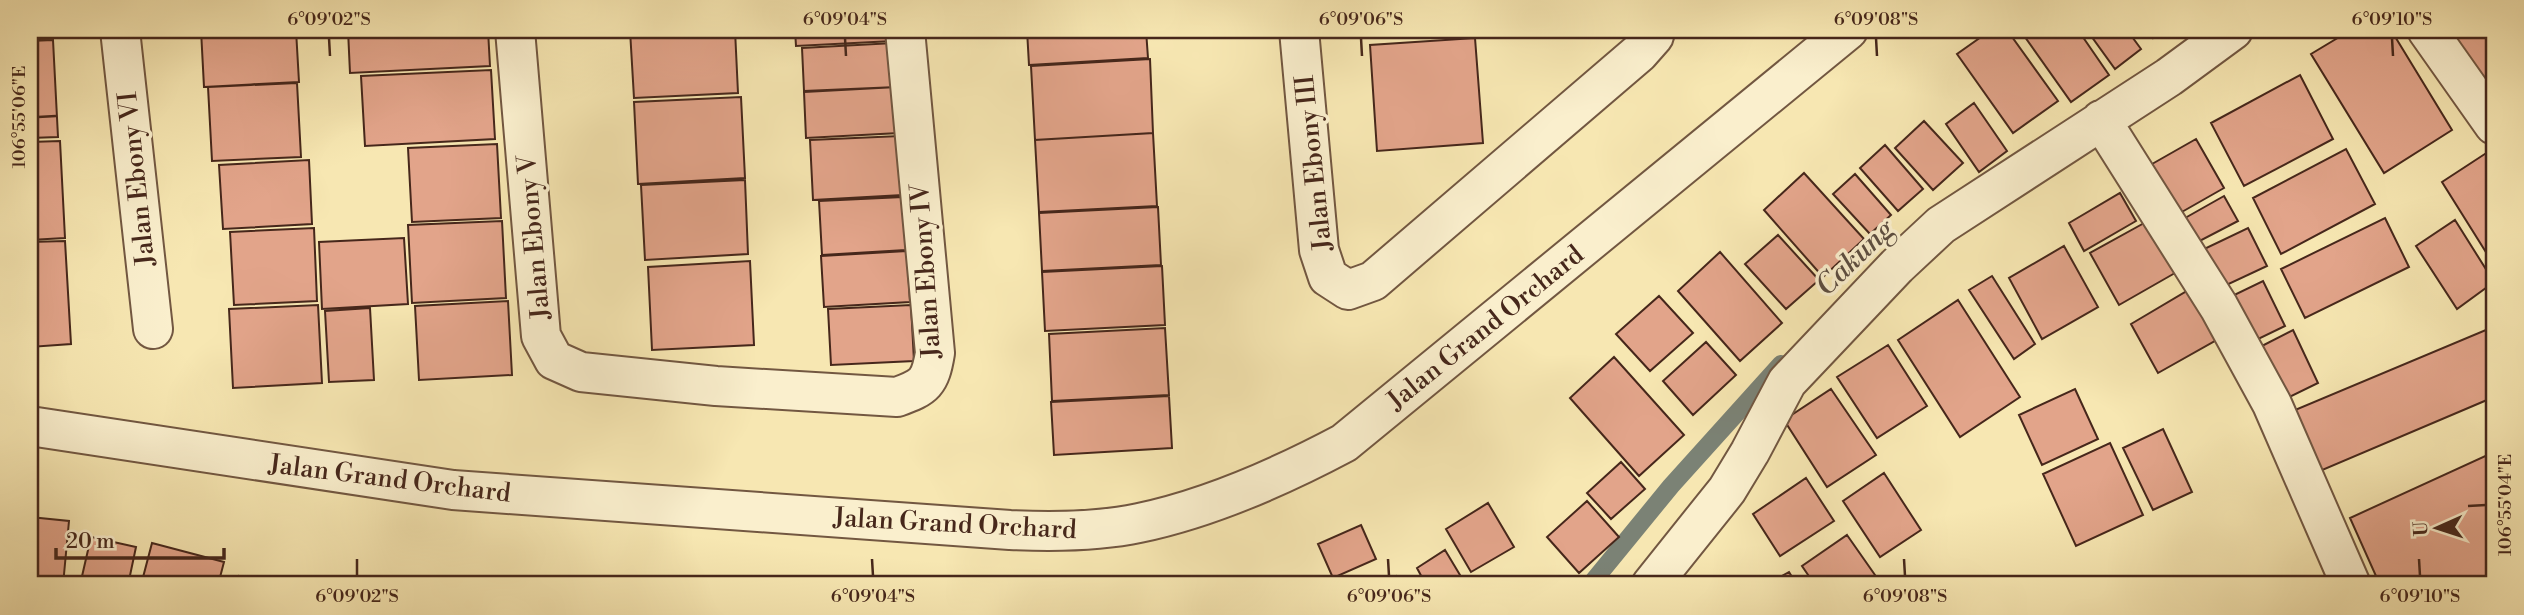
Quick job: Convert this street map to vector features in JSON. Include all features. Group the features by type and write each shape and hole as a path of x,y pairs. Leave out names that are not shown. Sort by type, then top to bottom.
{"street":[{"name":"Jalan Ebony VI","path":"120,30 153,329"},
{"name":"Jalan Ebony V","path":"515,30 541,335 554,360 581,372 716,386"},
{"name":"Jalan Ebony IV","path":"716,386 897,397 919,389 932,371 935,353 905,30"},
{"name":"Jalan Ebony III","path":"1299,30 1319,250 1328,277 1348,290 1373,281 1639,53 1654,36 1655,30"},
{"name":"Jalan Grand Orchard","path":"30,426 453,490 1035,531 1093,530 1139,523 1188,510 1244,490 1295,469 1344,443 1848,30"},
{"path":"1651,585 1727,490 1787,382 1896,266 1941,225 2169,76 2233,30"},
{"path":"2427,30 2494,125"},
{"path":"2101,120 2219,307 2267,393 2351,585"}],"building":[{"path":"30,30 51,30 51,38 30,39"},
{"path":"201,30 296,30 299,82 204,87"},
{"path":"348,30 488,30 490,66 350,73"},
{"path":"630,30 735,30 738,93 634,98"},
{"path":"795,30 893,30 893,41 796,46"},
{"path":"1027,30 1146,30 1148,58 1029,65"},
{"path":"1991,30 2007,30 2058,101 2013,133 1957,54"},
{"path":"2020,30 2078,30 2109,75 2071,102"},
{"path":"2094,30 2127,30 2141,49 2115,69 2089,33"},
{"path":"2147,30 2164,30 2153,38"},
{"path":"2351,30 2391,30 2452,130 2384,173 2311,54"},
{"path":"2440,30 2494,30 2494,72 2480,83"},
{"path":"1475,38 1483,143 1377,151 1370,45"},
{"path":"53,40 58,137 30,138 30,41"},
{"path":"894,43 897,87 804,91 802,48"},
{"path":"1150,59 1153,133 1035,140 1031,66"},
{"path":"491,70 495,139 365,146 361,76"},
{"path":"2300,75 2333,139 2244,186 2211,123"},
{"path":"297,83 301,157 212,161 208,87"},
{"path":"897,87 899,133 806,138 804,92"},
{"path":"741,97 745,178 638,184 634,102"},
{"path":"1974,103 2007,151 1979,172 1946,124"},
{"path":"1924,121 1963,163 1933,190 1895,148"},
{"path":"1153,133 1157,206 1039,212 1035,140"},
{"path":"900,136 903,195 813,200 810,140"},
{"path":"2196,139 2224,188 2173,217 2145,168"},
{"path":"60,141 65,238 30,240 30,142"},
{"path":"497,144 501,218 412,222 408,148"},
{"path":"1885,145 1923,189 1898,211 1860,168"},
{"path":"2494,148 2494,265 2442,182"},
{"path":"2346,149 2375,204 2281,254 2253,198"},
{"path":"309,160 312,224 223,229 219,165"},
{"path":"1804,173 1864,239 1823,277 1764,210"},
{"path":"1855,174 1891,215 1870,234 1833,194"},
{"path":"745,180 748,254 645,260 641,185"},
{"path":"2120,193 2136,221 2084,251 2069,223"},
{"path":"2224,196 2238,221 2192,245 2178,222"},
{"path":"903,197 906,250 822,255 819,201"},
{"path":"1158,207 1161,265 1042,271 1039,213"},
{"path":"2385,218 2409,267 2305,318 2281,269"},
{"path":"2455,220 2494,282 2457,309 2416,246"},
{"path":"502,221 506,298 412,303 408,225"},
{"path":"2146,222 2175,273 2119,305 2090,253"},
{"path":"314,228 317,301 234,305 230,232"},
{"path":"2248,228 2267,266 2218,289 2200,251"},
{"path":"1778,235 1819,280 1786,309 1745,264"},
{"path":"404,238 408,304 322,309 319,242"},
{"path":"65,241 71,344 30,347 30,242"},
{"path":"2064,246 2098,307 2042,339 2009,278"},
{"path":"907,251 910,302 824,307 821,256"},
{"path":"1720,252 1782,323 1740,361 1678,291"},
{"path":"750,261 754,345 652,350 648,267"},
{"path":"1162,266 1165,325 1045,331 1042,272"},
{"path":"1992,276 2035,344 2014,359 1969,290"},
{"path":"2263,281 2285,326 2250,343 2228,298"},
{"path":"2192,288 2220,338 2158,373 2131,324"},
{"path":"1659,296 1693,333 1650,371 1616,334"},
{"path":"1958,300 2020,397 1960,437 1898,340"},
{"path":"508,301 512,375 419,380 415,306"},
{"path":"318,305 322,383 233,388 229,309"},
{"path":"911,305 914,361 831,365 828,309"},
{"path":"370,308 374,380 329,382 325,311"},
{"path":"2493,327 2494,397 2320,471 2295,410"},
{"path":"1165,328 1169,395 1052,401 1049,334"},
{"path":"2293,330 2318,383 2279,402 2254,350"},
{"path":"1706,342 1736,375 1693,415 1663,381"},
{"path":"1888,345 1927,406 1877,438 1837,377"},
{"path":"1614,357 1684,435 1639,476 1570,398"},
{"path":"1831,389 1876,455 1827,487 1784,420"},
{"path":"2075,389 2098,439 2042,465 2019,415"},
{"path":"1169,396 1172,448 1054,455 1051,402"},
{"path":"2163,429 2192,492 2153,510 2123,448"},
{"path":"2110,443 2143,515 2076,546 2043,474"},
{"path":"2494,452 2494,585 2380,585 2350,518"},
{"path":"1621,462 1645,489 1611,519 1587,493"},
{"path":"1884,473 1921,530 1880,557 1843,501"},
{"path":"1806,478 1834,521 1780,556 1753,514"},
{"path":"1587,501 1619,537 1579,573 1547,537"},
{"path":"1488,503 1514,547 1471,572 1446,529"},
{"path":"30,517 69,521 63,585 30,585"},
{"path":"1361,525 1376,559 1333,578 1318,544"},
{"path":"1847,535 1882,585 1815,585 1802,566"},
{"path":"91,537 136,547 128,585 80,585"},
{"path":"152,543 224,562 218,585 141,585"},
{"path":"1445,550 1466,585 1426,585 1417,568"},
{"path":"1789,572 1797,585 1766,585"},
{"path":"239,576 274,585 237,585"},
{"path":"1396,576 1400,585 1375,585"}],"waterway":[{"name":"Cakung","path":"1590,585 1671,486 1781,364"}]}
